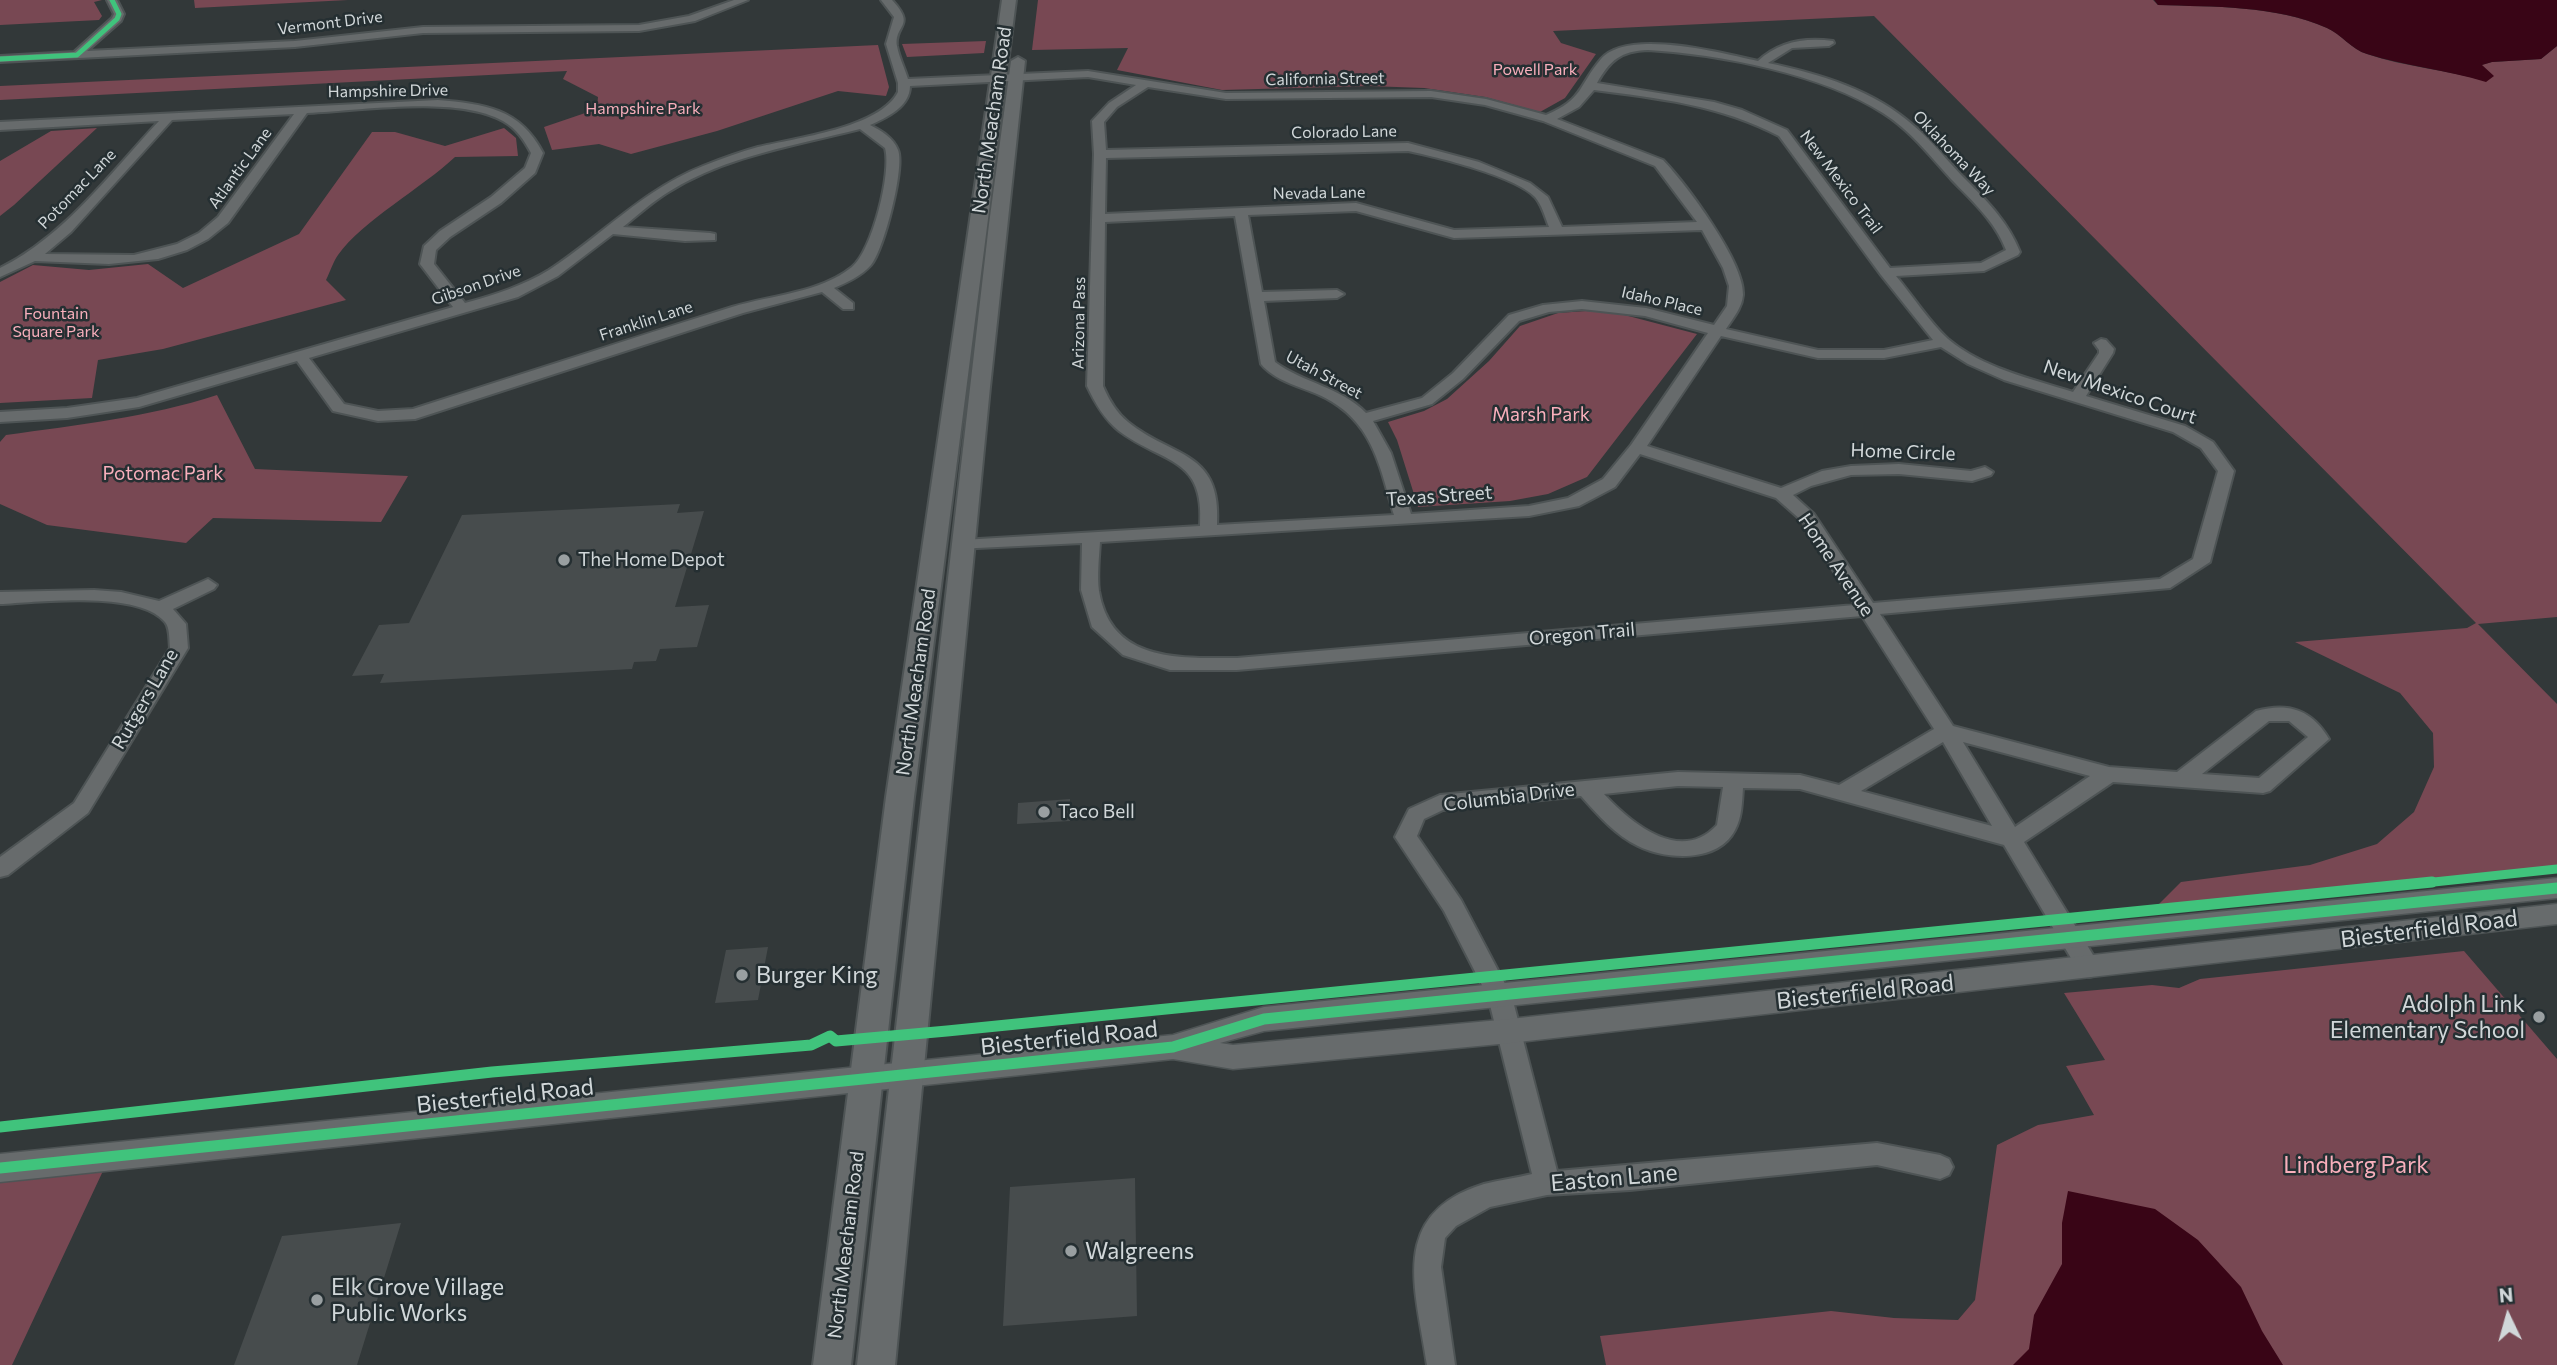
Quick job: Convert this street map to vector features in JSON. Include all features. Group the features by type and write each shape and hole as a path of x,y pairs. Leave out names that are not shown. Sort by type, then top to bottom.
{"main road":[{"name":"North Meacham Road","path":"876,1365 938,794 1007,78 1009,0"},
{"name":"North Meacham Road","path":"832,1365 865,1079 1007,78 1019,51"}],"street":[{"path":"76,55 117,19 119,14 113,0"},
{"name":"Vermont Drive","path":"0,59 295,44 423,30 639,29 691,19 743,0"},
{"path":"886,0 901,20 891,44 904,83"},
{"path":"1760,65 1775,49 1782,46 1829,43"},
{"name":"Oklahoma Way","path":"1591,86 1607,59 1617,52 1653,48 1760,65 1834,86 1870,101 1895,116 1909,127 2001,224 2013,252 1984,267 1886,272"},
{"name":"California Street","path":"904,83 1088,74 1226,96 1431,94 1486,102 1547,120 1659,163 1674,176 1704,226"},
{"name":"Gibson Drive","path":"0,417 67,413 139,402 513,294 553,273 666,188 706,169 860,125 894,107 900,100 904,83"},
{"name":"Arizona Pass","path":"1146,83 1113,105 1098,121 1100,155 1095,386 1105,408 1126,428 1169,450 1194,467 1208,495 1209,532"},
{"path":"1547,120 1575,105 1591,86"},
{"name":"New Mexico Trail","path":"1591,86 1730,109 1760,120 1783,133 1886,272 1943,342"},
{"name":"Hampshire Drive","path":"0,126 438,103 471,106 504,116 530,135 537,153 531,170 496,200 444,234 429,249 427,264 463,310"},
{"name":"Atlantic Lane","path":"33,257 109,261 143,257 184,247 208,235 223,220 304,110"},
{"name":"Potomac Lane","path":"0,273 33,257 66,229 170,116"},
{"name":"Franklin Lane","path":"301,357 339,408 378,416 415,414 751,305 824,286 866,262 875,246 893,168 895,155 886,138 860,125"},
{"name":"Colorado Lane","path":"1100,155 1408,147 1429,150 1482,168 1538,193 1557,231"},
{"name":"Nevada Lane","path":"1098,218 1356,208 1371,209 1433,232 1454,234 1704,226"},
{"name":"Utah Street","path":"1241,212 1254,297 1268,363 1281,374 1340,400 1365,418 1378,437 1404,520"},
{"name":"Texas Street","path":"962,545 1404,520 1529,511 1573,502 1609,483 1637,448 1734,306 1737,293 1733,276 1704,226"},
{"path":"612,230 710,237"},
{"path":"824,286 848,306"},
{"path":"1254,297 1337,294"},
{"name":"Idaho Place","path":"1365,418 1427,401 1458,376 1514,318 1548,308 1582,305 1646,312 1783,348 1852,356 1884,354 1943,342"},
{"name":"New Mexico Court","path":"1943,342 1973,361 2009,377 2179,429 2207,445 2226,471 2200,562 2164,584"},
{"path":"2077,398 2106,353 2107,349 2101,343"},
{"name":"Home Avenue","path":"1637,448 1782,494 1808,518 1946,732 2089,968"},
{"name":"Home Circle","path":"1782,494 1805,480 1844,469 1882,468 1972,476 1985,472"},
{"name":"Oregon Trail","path":"1091,537 1090,590 1101,627 1130,651 1170,664 1237,664 2164,584"},
{"path":"0,598 104,595 162,607 208,585"},
{"name":"Rutgers Lane","path":"0,869 81,808 178,648 176,621 162,607"},
{"path":"1841,793 1946,732 2109,774 2180,780 2263,786 2319,739 2313,727 2299,717 2280,712 2263,716 2180,780"},
{"path":"2012,839 2109,774"},
{"name":"Columbia Drive","path":"1547,1183 1500,998 1453,906 1406,837 1416,814 1440,803 1678,779 1800,782 2012,839"},
{"path":"1586,788 1630,834 1653,845 1679,848 1703,845 1722,833 1727,826 1734,780"},
{"name":"Biesterfield Road","path":"0,1168 1173,1047 1233,1027 1264,1020 2557,888"},
{"name":"Biesterfield Road","path":"1173,1047 1233,1057 1510,1031 2557,914"},
{"name":"Easton Lane","path":"1441,1365 1427,1267 1432,1237 1438,1225 1458,1209 1485,1196 1547,1183 1630,1178 1877,1154 1940,1167"}],"green space":[{"path":"0,0 102,0 94,2 102,16 99,20 0,25"},
{"path":"194,0 348,0 195,8"},
{"name":"Powell Park","path":"1038,0 2153,0 2158,5 2265,11 2307,20 2327,28 2367,54 2486,81 2481,65 2541,59 2557,46 2557,617 2478,624 2557,704 2557,869 2151,912 2181,882 2310,865 2377,844 2414,812 2434,767 2433,733 2400,693 2295,642 2467,628 2476,623 1874,16 1553,31 1561,43 1596,54 1565,98 1540,112 1485,97 1424,88 1369,86 1222,90 1117,70 1128,48 1032,50"},
{"path":"986,41 984,53 907,57 902,44"},
{"name":"Hampshire Park","path":"878,45 889,87 886,96 838,91 717,131 631,154 599,144 552,150 544,127 597,109 598,97 563,79 567,71 0,100 0,86"},
{"path":"97,128 0,216 0,161 51,131"},
{"name":"Fountain Square Park","path":"504,128 516,138 518,156 455,157 349,242 336,258 326,280 346,300 163,349 98,360 92,398 0,403 0,282 33,265 89,270 148,264 183,288 299,234 372,132 395,132 445,146"},
{"name":"Marsh Park","path":"1558,313 1617,313 1697,334 1587,477 1548,494 1510,501 1418,507 1397,440 1388,422 1424,411 1447,399 1489,361 1520,326"},
{"name":"Potomac Park","path":"217,395 255,469 408,476 381,522 213,518 186,543 47,525 0,504 0,442 6,435 139,415"},
{"name":"Lindberg Park","path":"2464,951 2557,1059 2557,1365 1606,1365 1600,1336 1831,1311 1894,1318 1958,1320 1975,1300 1997,1145 2038,1125 2094,1115 2066,1066 2105,1060 2064,993 2152,985 2179,988 2200,979"},
{"path":"110,1156 12,1365 0,1365 0,1168"}],"shaded area":[{"path":"2154,0 2557,0 2557,46 2541,59 2482,65 2494,76 2486,82 2367,54 2327,28 2287,15 2222,7 2158,5"},
{"path":"2068,1191 2155,1209 2198,1240 2241,1287 2262,1331 2283,1365 2013,1365 2029,1349 2034,1315 2062,1264 2062,1223"}],"building":[{"name":"The Home Depot","path":"680,504 677,513 704,511 675,607 709,605 697,647 660,649 656,661 634,662 632,669 380,683 384,674 352,676 379,625 409,623 462,515"},
{"name":"Taco Bell","path":"1070,799 1070,821 1017,824 1018,803"},
{"name":"Burger King","path":"768,947 758,1000 715,1003 726,950"},
{"name":"Walgreens","path":"1135,1178 1137,1316 1003,1326 1010,1187"},
{"name":"Elk Grove Village Public Works","path":"401,1223 357,1365 234,1365 282,1236"}],"cycle path":[{"path":"0,59 77,55 117,19 119,14 112,0"},
{"path":"0,1127 492,1072 811,1045 830,1036 836,1041 947,1031 2557,869"},
{"path":"0,1168 1173,1047 1264,1019 2557,888"}],"place":[{"name":"The Home Depot","path":"564,560"},
{"name":"Taco Bell","path":"1044,812"},
{"name":"Burger King","path":"742,975"},
{"name":"Adolph Link Elementary School","path":"2539,1017"},
{"name":"Walgreens","path":"1071,1251"},
{"name":"Elk Grove Village Public Works","path":"317,1300"}]}
